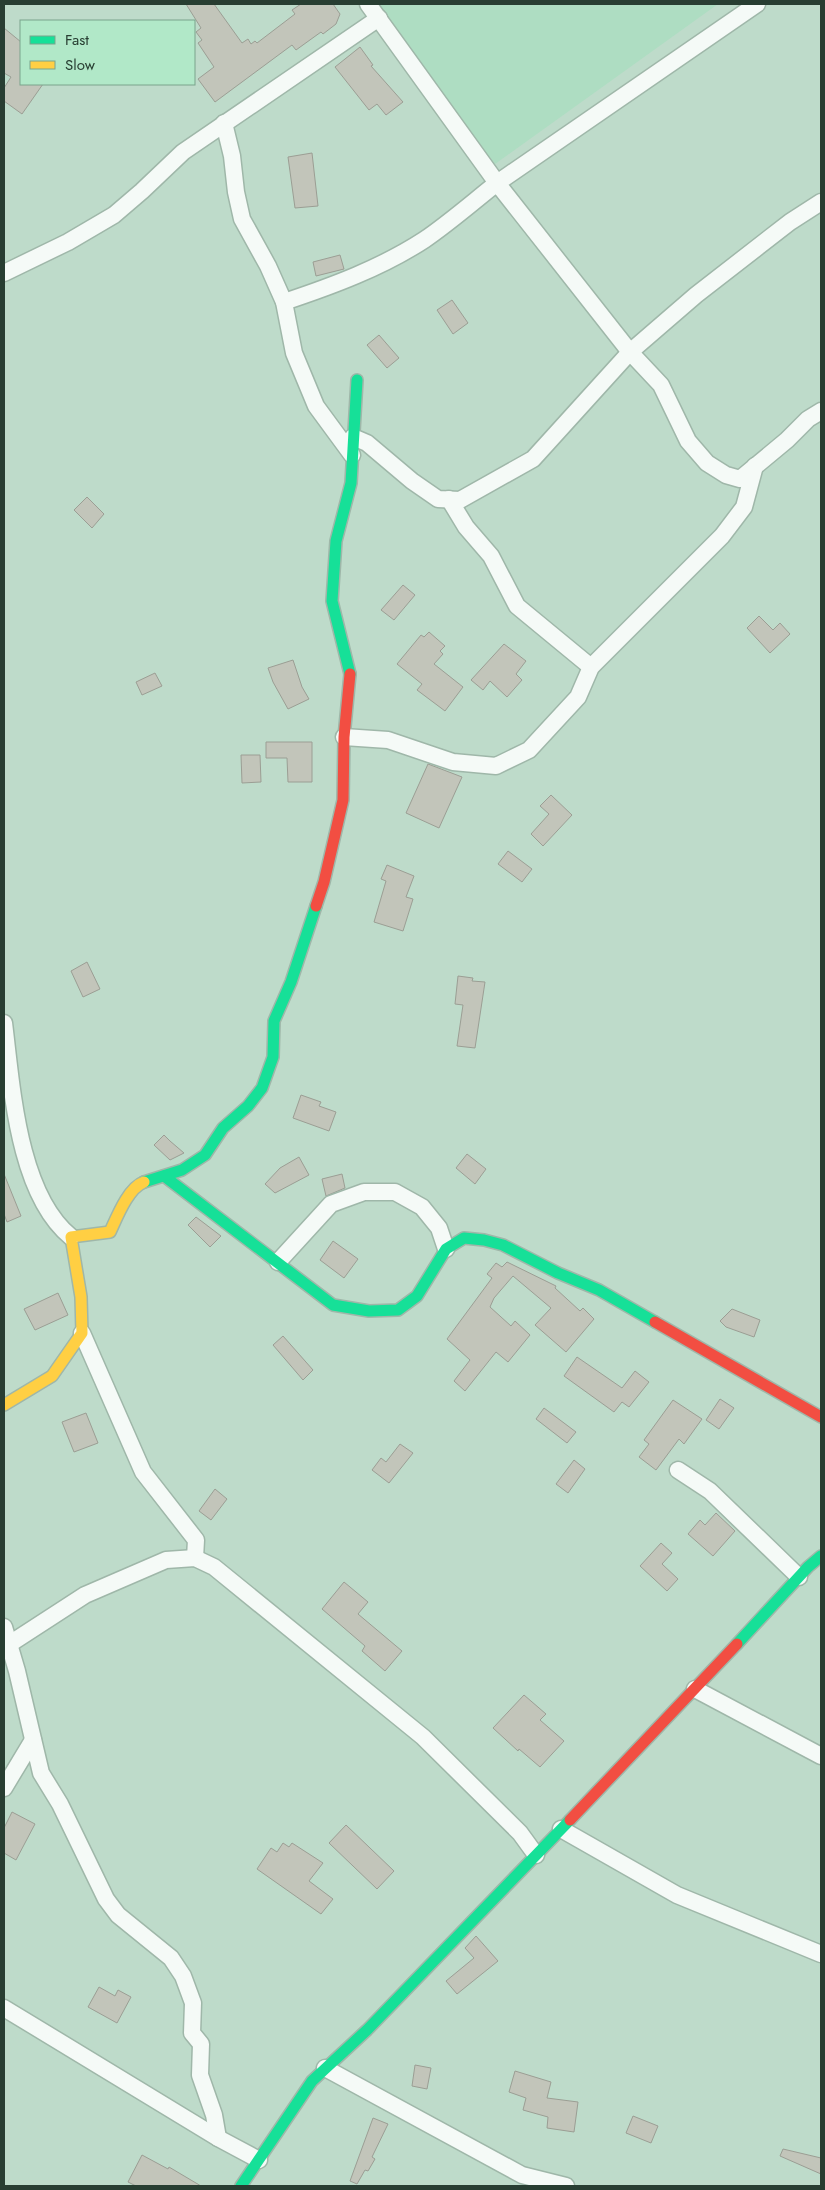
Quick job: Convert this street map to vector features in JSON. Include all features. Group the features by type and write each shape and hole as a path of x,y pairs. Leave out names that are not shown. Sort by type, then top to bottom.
{"street":[{"path":"368,4 497,183 630,352 661,385 688,441 708,464 726,474 740,478 821,411"},
{"path":"284,302 332,286 375,267 424,240 497,183 757,4"},
{"path":"4,273 68,242 114,214 142,191 182,152 379,18"},
{"path":"224,123 232,156 236,192 242,218 268,266 284,302 294,353 316,406 352,455"},
{"path":"353,437 367,443 412,481 438,499 460,500 533,459 630,352 719,277 790,222 821,202"},
{"path":"71,1237 110,1232 123,1204 139,1184 182,1170 205,1155 223,1128 248,1106 262,1088 273,1057 274,1021 291,982 324,882 343,800 344,737 351,678 332,601 336,541 351,483 357,380"},
{"path":"344,737 388,740 453,762 496,766 529,750 578,697 591,667 722,536 744,507 755,466"},
{"path":"449,500 466,526 491,556 517,606 591,667"},
{"path":"4,1023 15,1109 28,1164 44,1205 57,1226 71,1237 81,1297 82,1333 143,1472 196,1540 195,1558"},
{"path":"164,1176 333,1305 369,1311 398,1310 417,1296 446,1249 464,1238 484,1240 503,1245 558,1273 599,1290 821,1417"},
{"path":"278,1262 331,1204 364,1192 395,1192 422,1207 439,1228 446,1249"},
{"path":"4,1405 52,1376 82,1333"},
{"path":"678,1470 710,1491 799,1577"},
{"path":"241,2186 312,2081 367,2030 821,1556"},
{"path":"8,1645 85,1595 166,1560 195,1558 214,1567 423,1737 520,1833 536,1855"},
{"path":"4,1627 17,1671 41,1773 60,1804 106,1900 118,1915 171,1958 183,1976 193,2003 192,2032 201,2044 200,2075 214,2115 218,2138"},
{"path":"694,1689 821,1756"},
{"path":"4,1788 33,1740"},
{"path":"561,1829 677,1895 821,1954"},
{"path":"4,2008 218,2138 258,2160"},
{"path":"325,2068 522,2175 566,2186"}],"shaded area":[{"path":"368,4 718,4 495,164"}],"building":[{"path":"186,4 214,4 242,43 248,39 251,44 255,41 257,43 295,14 292,10 301,4 333,4 340,14 336,24 323,34 321,32 296,50 292,45 215,102 198,79 214,67 198,43 202,40 196,32 201,28"},
{"path":"4,28 20,41 20,85 42,85 22,114 4,101 4,88 11,77 4,73"},
{"path":"360,47 373,65 371,66 403,102 386,115 377,104 369,110 335,67"},
{"path":"312,153 318,206 295,208 288,157"},
{"path":"340,255 344,269 316,276 313,262"},
{"path":"452,300 468,323 453,334 437,310"},
{"path":"379,335 399,358 387,368 367,345"},
{"path":"87,497 104,514 92,528 74,510"},
{"path":"403,585 415,595 394,620 381,610"},
{"path":"759,616 773,630 780,623 790,634 770,653 747,628"},
{"path":"429,632 445,646 440,651 443,654 434,664 463,687 445,711 417,690 422,684 397,664 421,635 424,637"},
{"path":"504,644 526,661 516,674 522,680 507,697 490,681 483,690 471,680"},
{"path":"293,660 302,687 309,699 288,709 273,682 268,668"},
{"path":"155,673 162,686 142,695 136,682"},
{"path":"266,742 312,742 312,782 288,782 287,758 266,758"},
{"path":"241,755 260,755 261,782 242,783"},
{"path":"428,764 462,777 439,828 406,813"},
{"path":"551,795 572,815 543,846 531,834 549,814 540,806"},
{"path":"508,851 532,869 522,882 498,864"},
{"path":"387,865 414,876 406,897 413,899 403,931 374,922 386,881 381,879"},
{"path":"87,962 100,989 83,997 71,971"},
{"path":"458,976 473,978 472,981 485,982 475,1048 457,1046 463,1005 455,1004"},
{"path":"301,1095 321,1102 319,1106 336,1112 329,1131 293,1118"},
{"path":"164,1135 184,1153 170,1160 154,1145"},
{"path":"467,1154 486,1169 475,1184 456,1168"},
{"path":"299,1157 309,1175 275,1193 265,1184 280,1168"},
{"path":"4,1174 21,1216 7,1222 4,1214"},
{"path":"342,1174 345,1188 326,1196 322,1179"},
{"path":"196,1217 221,1236 210,1247 188,1225"},
{"path":"333,1241 358,1259 344,1278 320,1260"},
{"path":"507,1262 556,1286 555,1288 580,1311 583,1308 594,1319 566,1352 535,1325 551,1308 513,1276 494,1298 490,1307 511,1326 515,1321 530,1335 508,1362 496,1352 465,1391 454,1381 470,1360 447,1339 492,1278 487,1274 496,1263 502,1267"},
{"path":"58,1293 68,1315 35,1330 24,1309"},
{"path":"732,1309 760,1320 754,1337 726,1327 720,1321"},
{"path":"283,1336 313,1370 303,1380 273,1345"},
{"path":"577,1357 622,1388 635,1371 649,1382 629,1407 622,1402 614,1412 564,1376"},
{"path":"720,1399 734,1408 719,1429 706,1420"},
{"path":"673,1400 702,1419 684,1444 679,1439 656,1470 639,1457 649,1444 644,1440"},
{"path":"544,1408 576,1432 567,1443 536,1419"},
{"path":"86,1413 98,1443 74,1452 62,1422"},
{"path":"400,1444 413,1453 389,1483 372,1470 381,1458 386,1462"},
{"path":"574,1460 585,1469 568,1493 556,1484"},
{"path":"215,1489 227,1499 211,1520 199,1511"},
{"path":"716,1513 735,1531 713,1556 688,1534 700,1520 705,1525"},
{"path":"661,1543 672,1553 662,1564 678,1579 667,1591 640,1566"},
{"path":"344,1582 368,1602 358,1614 402,1651 385,1671 362,1651 365,1646 322,1609"},
{"path":"524,1695 546,1714 540,1720 564,1741 540,1767 519,1749 518,1751 493,1728"},
{"path":"12,1812 35,1824 16,1860 4,1853 4,1828"},
{"path":"346,1825 394,1871 377,1889 329,1843"},
{"path":"283,1843 289,1847 292,1843 323,1863 309,1881 333,1899 321,1914 257,1869 271,1848 277,1852"},
{"path":"476,1936 498,1961 457,1994 446,1981 474,1958 465,1948"},
{"path":"99,1987 115,1996 118,1990 131,1997 117,2023 88,2007"},
{"path":"415,2065 431,2068 427,2089 412,2086"},
{"path":"515,2071 551,2082 547,2098 578,2102 574,2132 547,2128 548,2117 523,2110 526,2098 509,2092"},
{"path":"633,2116 658,2126 651,2143 626,2133"},
{"path":"373,2118 388,2124 372,2157 375,2159 368,2171 365,2170 357,2184 350,2181"},
{"path":"783,2149 821,2158 821,2174 780,2156"},
{"path":"142,2155 168,2169 169,2167 201,2186 136,2186 128,2182"}],"traffic: fast":[{"path":"350,674 332,601 336,541 351,483 357,380"},
{"path":"144,1182 182,1170 205,1155 223,1128 248,1106 262,1088 273,1057 274,1021 291,982 316,906"},
{"path":"164,1176 333,1305 369,1311 398,1310 417,1296 446,1249 464,1238 484,1240 503,1245 558,1273 599,1290 655,1322"},
{"path":"737,1644 808,1567 821,1556"},
{"path":"241,2186 312,2081 367,2030 570,1820"}],"traffic: slow":[{"path":"4,1405 52,1376 82,1333 81,1297 71,1237 110,1232 128,1197 138,1185 144,1182"}],"traffic: jam":[{"path":"316,906 324,882 343,800 344,737 350,674"},
{"path":"655,1322 821,1417"},
{"path":"570,1820 737,1644"}]}
